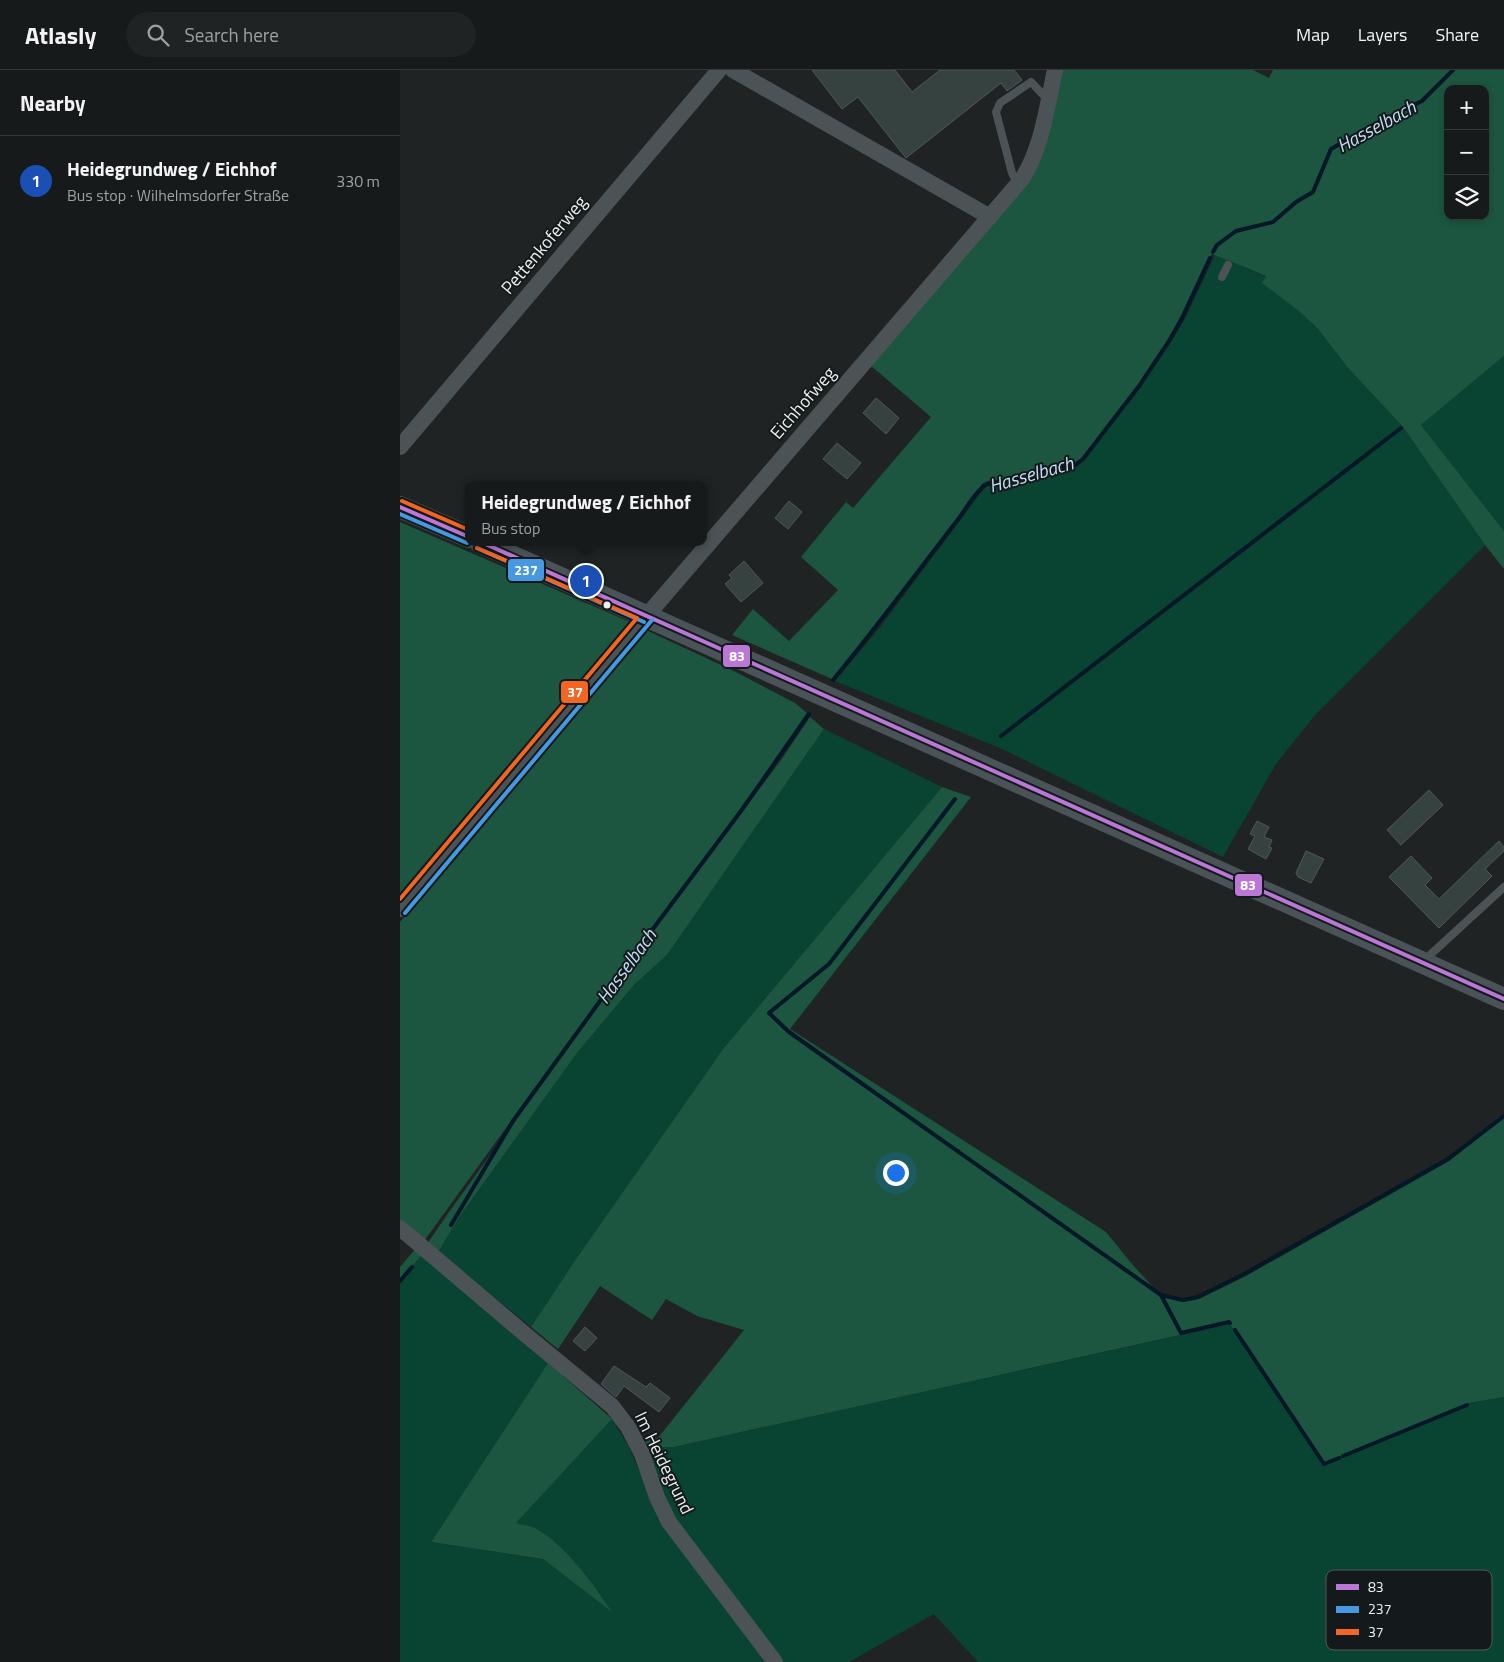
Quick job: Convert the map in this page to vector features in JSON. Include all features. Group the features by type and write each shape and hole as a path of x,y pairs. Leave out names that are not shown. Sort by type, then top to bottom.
{"street":[{"name":"Pettenkoferweg","path":"400,447 719,70"},
{"path":"733,70 990,217"},
{"name":"Eichhofweg","path":"400,909 647,616 1022,179 1030,164 1039,138 1056,70"},
{"path":"400,506 465,536"},
{"path":"489,546 1426,963 1500,994"},
{"name":"Im Heidegrund","path":"400,1228 612,1406 632,1434 642,1454 657,1497 669,1522 775,1662"}],"lane":[{"path":"1022,179 1014,177 1012,173 996,112 1000,103 1031,82 1049,100"},
{"path":"1222,277 1228,265"},
{"path":"1426,963 1430,955 1504,887"}],"green space":[{"path":"1061,70 1253,70 1269,78 1273,70 1504,70 1504,356 1421,425 1504,531 1504,569 1485,545 1403,427 1348,368 1318,329 1300,312 1262,283 1266,276 1212,254 1182,318 1168,341 1139,385 1082,458 1074,464 1057,466 1040,474 987,481 982,484 964,511 832,679 732,635 753,609 789,641 838,590 801,557 846,502 853,508 931,417 870,365 1029,179"},
{"path":"1215,255 1267,277 1263,283 1318,329 1348,368 1403,427 1485,545 1315,715 1276,764 1223,857 1002,749 835,681 881,626 985,487 1042,477 1060,469 1077,467 1084,460 1141,387 1171,342 1185,319"},
{"path":"1504,356 1504,531 1421,425"},
{"path":"400,522 630,622 400,895"},
{"path":"646,630 736,672 795,703 807,713 739,811 630,957 424,1241 400,1220 400,922"},
{"path":"810,717 824,729 667,955 634,985 577,1053 460,1216 438,1252 427,1244 449,1212 633,958 781,760"},
{"path":"824,729 942,787 723,1049 578,1256 531,1327 438,1252 460,1216 577,1053 634,985 667,955"},
{"path":"942,787 971,797 790,1029 1106,1232 1161,1296 1183,1302 1199,1299 1246,1276 1449,1161 1504,1118 1504,1397 1469,1403 1324,1463 1230,1324 674,1447 648,1447 645,1441 658,1438 744,1330 697,1316 666,1299 652,1320 600,1286 558,1349 531,1327 578,1256 723,1049"},
{"path":"416,1248 423,1254 400,1280 400,1267"},
{"path":"423,1254 548,1363 431,1542 543,1559 610,1610 534,1528 515,1523 612,1419 629,1447 659,1519 765,1662 400,1662 400,1280"},
{"path":"1231,1324 1324,1463 1469,1403 1504,1397 1504,1662 978,1662 934,1614 849,1662 782,1662 670,1510 648,1447 674,1447"},
{"path":"548,1363 612,1419 516,1523 535,1528 568,1554 612,1612 543,1559 431,1542"}],"building":[{"path":"812,70 895,70 912,92 940,70 1014,70 1022,80 1007,91 1001,83 906,158 858,97 842,109"},
{"path":"876,398 899,418 886,434 863,413"},
{"path":"837,443 861,463 847,479 823,459"},
{"path":"789,501 802,512 788,529 775,518"},
{"path":"744,561 763,583 741,602 725,584 732,578 729,575"},
{"path":"1429,790 1443,805 1401,845 1387,830"},
{"path":"1257,821 1269,827 1264,837 1272,840 1269,847 1272,848 1266,859 1248,849 1255,836 1250,834"},
{"path":"1499,841 1504,847 1504,851 1485,869 1492,876 1439,928 1389,877 1411,856 1432,878 1425,885 1439,899"},
{"path":"1306,851 1324,859 1311,883 1298,877 1296,873"},
{"path":"585,1327 597,1338 585,1351 573,1341"},
{"path":"614,1366 646,1387 650,1383 670,1398 659,1412 624,1386 616,1397 601,1384"}],"waterway":[{"name":"Hasselbach","path":"1213,252 1217,245 1236,231 1273,222 1296,202 1313,192 1331,149 1371,126 1422,101 1453,70"},
{"name":"Hasselbach","path":"833,680 983,487 987,484 1040,475 1057,468 1075,465 1083,459 1139,386 1169,341 1210,258"},
{"path":"1001,736 1401,428"},
{"name":"Hasselbach","path":"451,1225 513,1121 741,811 809,714"},
{"path":"955,799 829,964 769,1013 789,1032 1161,1295 1183,1300 1198,1297 1244,1274 1448,1159 1504,1116"},
{"name":"Hasselbach","path":"400,1281 412,1267"},
{"path":"1161,1295 1181,1333 1230,1323"},
{"path":"1235,1330 1324,1464 1339,1458"},
{"path":"1343,1456 1467,1405"}],"transit line":[{"name":"37","path":"402,501 465,528"},
{"name":"83","path":"400,507 465,535"},
{"name":"237","path":"400,514 465,542"},
{"name":"83","path":"490,546 1504,999"},
{"name":"237","path":"477,548 644,622"},
{"name":"37","path":"400,899 637,618 477,548"},
{"name":"237","path":"405,913 652,620"}],"place":[{"name":"Heidegrundweg / Eichhof","path":"586,581"}]}
